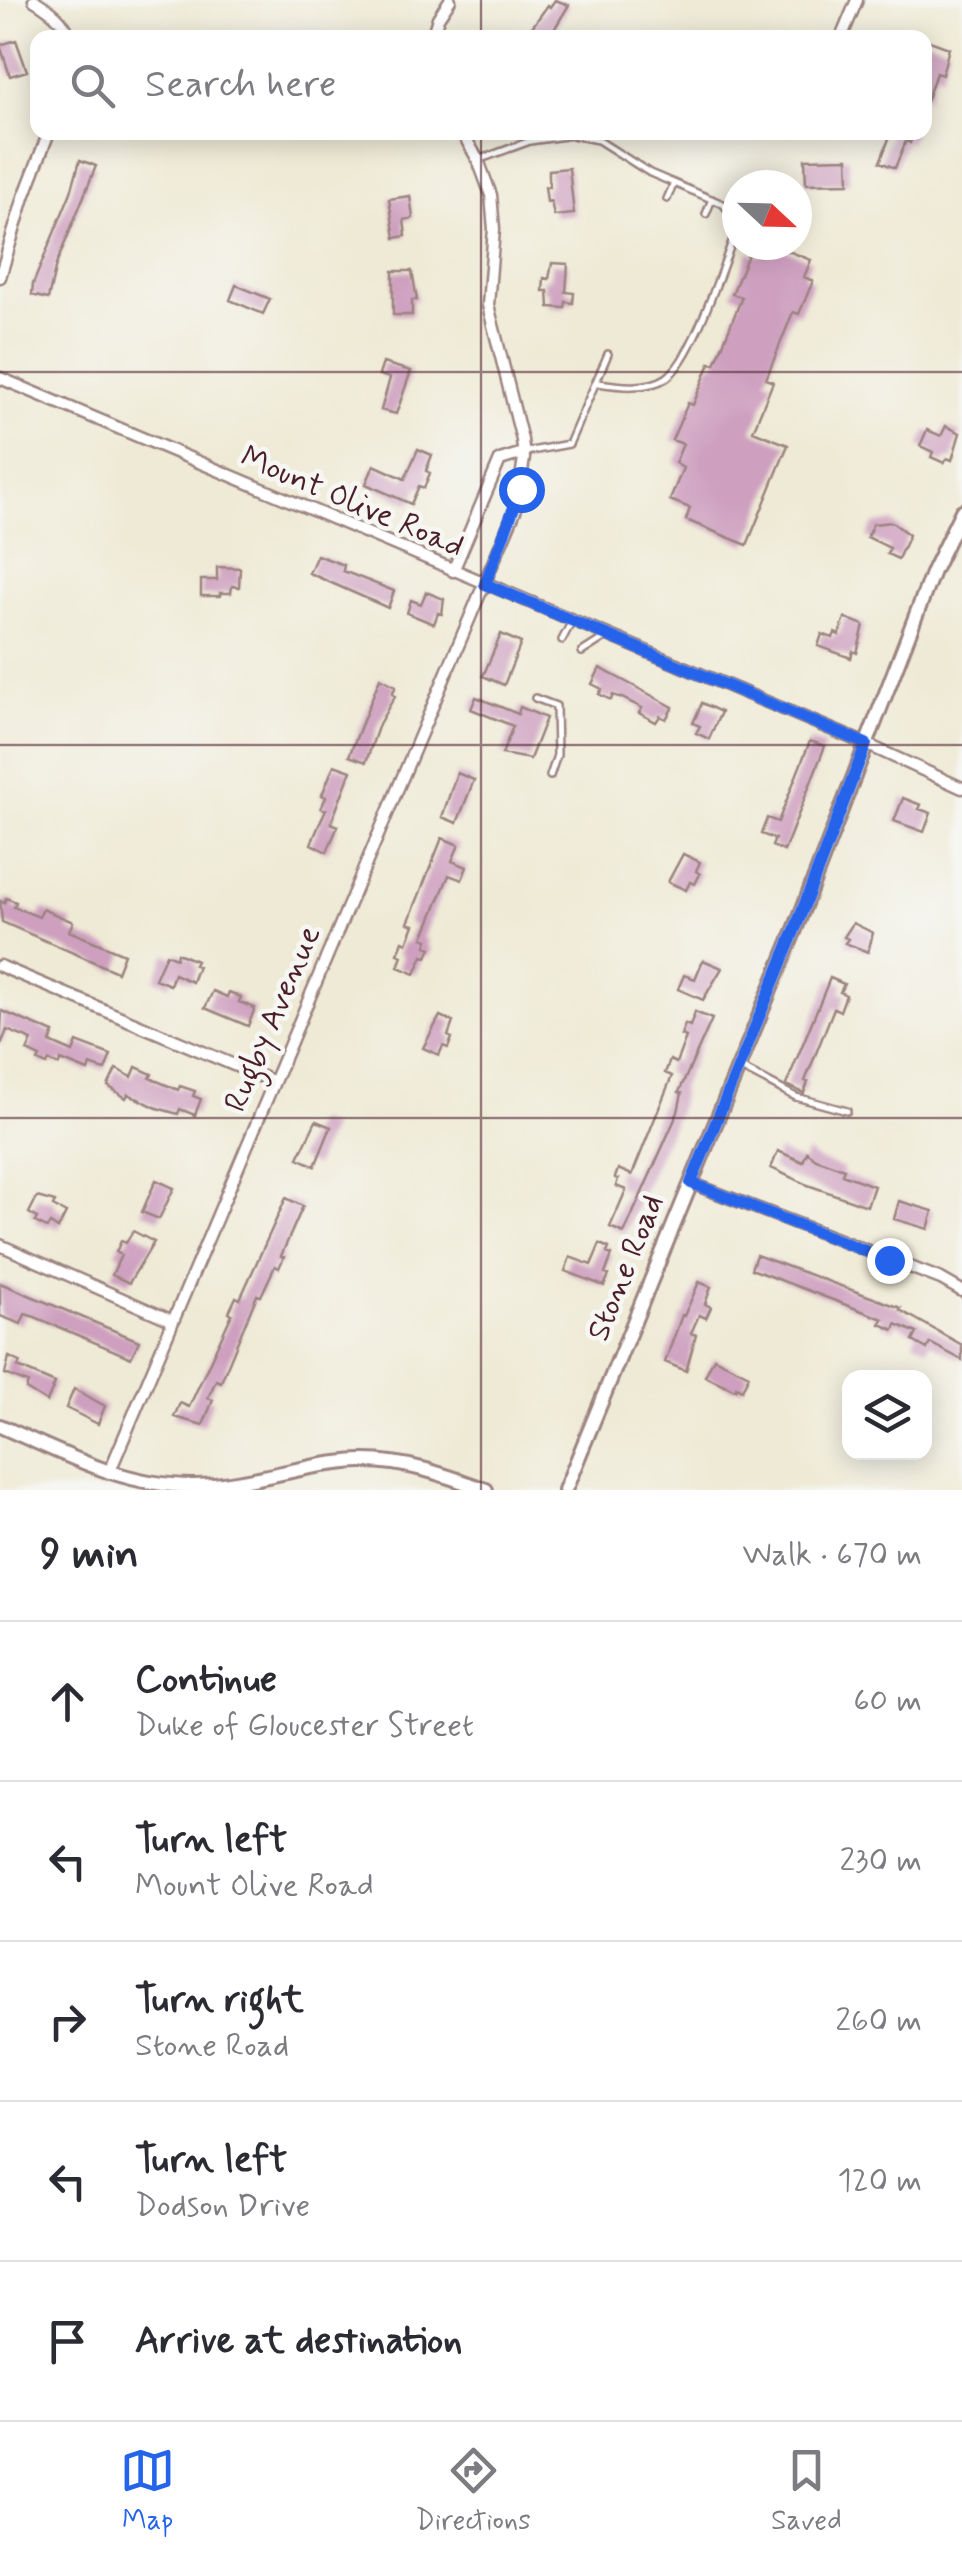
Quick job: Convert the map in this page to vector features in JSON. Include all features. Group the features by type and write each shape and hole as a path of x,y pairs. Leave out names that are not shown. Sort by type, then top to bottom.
{"street":[{"path":"34,0 68,30"},
{"path":"434,30 450,0"},
{"path":"844,30 857,0"},
{"path":"0,277 46,140"},
{"path":"453,571 500,460 523,453 488,305 494,229 491,195 467,140"},
{"name":"Mount Olive Road","path":"0,378 962,788"},
{"name":"Rugby Avenue","path":"109,1473 485,584 516,506 523,453"},
{"name":"Stone Road","path":"565,1490 738,1067 933,572 962,511"},
{"path":"0,966 274,1082"},
{"path":"691,1183 962,1291"},
{"path":"0,1246 173,1321"},
{"path":"0,1426 109,1473 151,1483 195,1486 338,1463 390,1462 438,1472 486,1490"}],"lane":[{"path":"478,160 530,140"},
{"path":"598,140 650,172 723,204 734,218 736,232 682,362 665,380 644,385 598,384"},
{"path":"668,199 674,183"},
{"path":"706,214 712,199"},
{"path":"523,453 569,444 608,354"},
{"path":"562,640 572,621"},
{"path":"582,652 607,636"},
{"path":"535,698 556,706 557,755 550,776"},
{"path":"738,1067 796,1097 847,1111"}],"building":[{"path":"555,0 569,5 554,30 530,30 548,5"},
{"path":"16,40 27,71 10,76 0,45"},
{"path":"932,42 949,48 942,75 936,73 932,85"},
{"path":"888,140 911,140 906,141 895,168 880,162"},
{"path":"848,158 849,183 812,184 812,170 805,170 805,159"},
{"path":"80,160 96,166 56,265 48,299 32,295 33,284"},
{"path":"569,168 574,214 554,216 545,187 549,187 549,170"},
{"path":"410,196 413,218 404,220 406,236 395,238 389,199"},
{"path":"746,260 811,260 804,277 813,281 799,314 793,312 766,379 773,382 753,431 788,445 747,545 686,520 690,508 670,500 683,468 675,463 683,444 672,440 688,403 693,405 710,363 715,364 742,297 732,294"},
{"path":"552,263 568,264 566,292 574,293 573,303 566,302 565,308 549,307 548,291 543,291 544,278 549,279"},
{"path":"393,271 412,271 417,300 412,300 412,315 393,315"},
{"path":"236,285 270,299 263,314 230,300"},
{"path":"383,363 411,371 396,414 381,410 390,378 379,375"},
{"path":"946,426 960,433 952,460 947,458 944,463 920,446 927,430 941,436"},
{"path":"418,449 432,455 426,471 430,473 411,504 366,484 374,465 405,479"},
{"path":"892,522 909,535 898,559 887,554 890,548 867,537 873,524"},
{"path":"317,555 344,565 343,571 394,591 388,608 309,573"},
{"path":"217,567 240,568 239,587 232,586 231,593 220,596 201,596 201,580 217,580"},
{"path":"426,592 444,599 442,614 438,613 434,624 407,613 411,600 421,604"},
{"path":"845,618 864,625 857,653 853,651 851,658 818,646 822,634 833,638 835,633 839,635"},
{"path":"501,634 521,643 504,685 483,676"},
{"path":"600,668 673,707 666,719 660,716 656,722 639,713 642,708 622,698 613,695 611,700 599,694 602,689 592,684"},
{"path":"380,678 396,686 392,694 395,696 379,724 366,762 349,756"},
{"path":"476,697 518,714 520,707 546,718 530,759 502,754 513,726 471,709"},
{"path":"702,703 721,712 709,739 696,733 700,726 693,723"},
{"path":"810,741 825,746 784,851 772,846 775,839 761,834 767,818 778,822"},
{"path":"334,765 351,771 331,823 338,826 327,852 311,844 326,809 321,808 326,797 322,795"},
{"path":"457,773 474,780 457,823 442,817"},
{"path":"903,798 931,813 924,832 894,821"},
{"path":"442,838 459,845 452,861 467,867 462,880 449,875 423,938 431,948 415,974 398,967 402,956 398,954 414,925 408,923"},
{"path":"683,854 700,862 695,884 690,882 686,890 668,882"},
{"path":"6,898 16,902 14,907 39,917 43,909 73,922 69,931 124,954 117,972 2,922 0,901 4,903"},
{"path":"853,923 873,933 868,952 845,943 848,939 844,937"},
{"path":"177,953 196,961 192,982 174,974 170,985 155,979 166,954 176,958"},
{"path":"703,960 722,968 703,1000 678,989 684,975 695,979"},
{"path":"830,978 844,984 840,992 846,995 840,1011 834,1008 805,1081 808,1082 804,1093 786,1085"},
{"path":"213,991 227,997 229,992 241,997 239,1002 255,1008 248,1026 205,1008"},
{"path":"2,1011 54,1033 50,1042 73,1052 77,1042 111,1055 105,1070 90,1065 88,1071 61,1060 59,1065 49,1061 47,1065 27,1051 32,1040 7,1030 0,1047"},
{"path":"695,1012 712,1019 679,1092 682,1093 678,1112 624,1233 610,1227 626,1190 616,1186 615,1178 618,1169 632,1175 672,1076 665,1073 670,1060 676,1063 686,1037 681,1035 685,1024 690,1026"},
{"path":"440,1016 453,1022 448,1048 443,1046 439,1055 423,1048"},
{"path":"136,1067 178,1090 180,1086 195,1091 193,1096 201,1099 195,1115 180,1109 178,1114 157,1108 128,1094 126,1098 108,1086 116,1069 132,1077"},
{"path":"316,1121 331,1127 315,1166 298,1158"},
{"path":"778,1151 803,1162 807,1152 844,1169 842,1174 874,1186 867,1206 771,1168"},
{"path":"156,1180 174,1188 159,1219 142,1212"},
{"path":"37,1197 55,1202 53,1206 66,1213 58,1229 35,1222 37,1218 29,1213"},
{"path":"286,1198 303,1206 279,1268 275,1266 261,1296 257,1295 221,1382 216,1380 203,1425 174,1417 180,1403 189,1407 232,1314 229,1312 236,1297 240,1299"},
{"path":"899,1201 933,1211 928,1229 894,1219"},
{"path":"133,1231 154,1242 129,1283 112,1275 121,1255 116,1252 121,1241 126,1243"},
{"path":"600,1244 609,1248 607,1253 612,1255 604,1286 565,1271 570,1257 591,1265"},
{"path":"756,1255 901,1308 962,1345 962,1360 930,1343 927,1349 913,1341 917,1333 896,1324 894,1330 880,1324 883,1319 751,1269"},
{"path":"699,1282 711,1287 705,1304 711,1307 706,1318 699,1315 691,1333 696,1335 686,1371 665,1362"},
{"path":"0,1283 139,1341 131,1358 35,1317 25,1314 21,1324 0,1316"},
{"path":"9,1357 20,1362 18,1367 55,1383 47,1402 26,1389 28,1383 5,1374"},
{"path":"714,1358 749,1375 742,1390 705,1376"},
{"path":"74,1389 105,1406 98,1424 66,1408"}],"route":[{"path":"521,489 485,584 866,744 691,1183 889,1260"}]}
